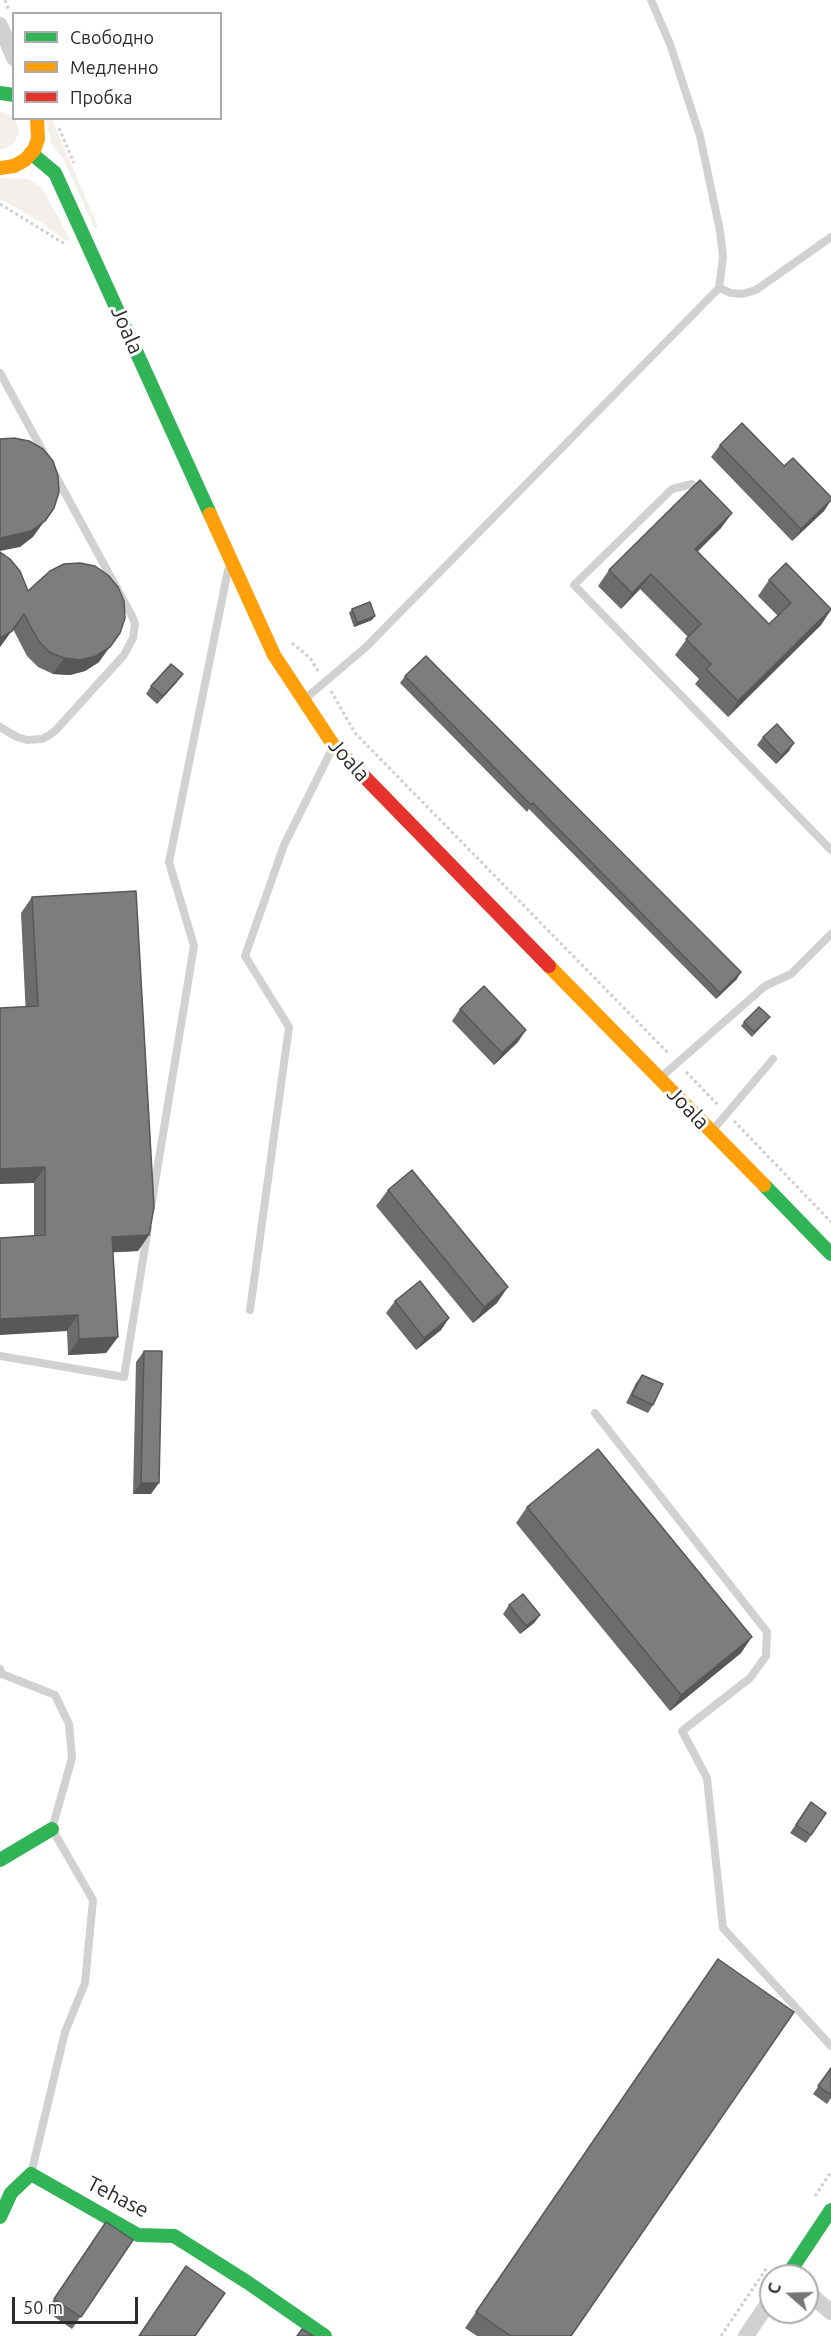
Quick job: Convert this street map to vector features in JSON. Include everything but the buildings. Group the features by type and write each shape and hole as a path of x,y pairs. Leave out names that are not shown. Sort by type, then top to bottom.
{"street":[{"path":"0,25 12,53"},
{"path":"0,168 14,166 25,160 31,153 38,139 37,120"},
{"name":"Joala","path":"31,153 56,173 274,655 334,746 831,1254"},
{"path":"0,1860 52,1829"},
{"path":"0,2217 11,2193 31,2174"},
{"name":"Tehase","path":"31,2174 138,2235 174,2236 247,2282 325,2336"},
{"path":"796,2264 831,2210"},
{"path":"819,2302 831,2312"},
{"path":"746,2336 759,2317"}],"lane":[{"path":"303,700 366,647 719,288 723,257 721,240 700,136 669,44 651,0"},
{"path":"719,288 731,293 742,294 756,290 831,237"},
{"path":"0,727 27,740 42,739 48,736 124,655 135,631 132,616 1,376"},
{"path":"708,494 692,484 672,489 574,585 831,850"},
{"path":"0,1356 124,1377 194,946 169,862 230,559"},
{"path":"250,1310 289,1027 245,956 284,845 334,746"},
{"path":"659,1078 765,986 791,974 831,934"},
{"path":"711,1132 773,1059"},
{"path":"595,1413 767,1632 766,1656 750,1678 681,1731 707,1778 723,1928 831,2046"},
{"path":"0,1669 3,1674 55,1695 69,1724 72,1758 52,1829 93,1900 85,1983 65,2032 31,2174"}],"path":[{"path":"56,120 77,169"},
{"path":"0,204 65,245 85,238"},
{"path":"284,637 310,658 355,733 831,1222"}],"shaded area":[{"path":"0,112 12,116 19,131 15,142 5,149 0,149"},
{"path":"46,120 52,120 98,227 95,229 64,160 51,143"},
{"path":"0,178 28,179 42,188 70,239 64,240 38,220 0,199"}],"traffic: fast":[{"path":"0,93 12,95"},
{"path":"31,153 55,173 210,514"},
{"path":"764,1185 831,1254"},
{"path":"0,1860 52,1829"},
{"path":"0,2217 11,2193 31,2174 138,2235 174,2236 247,2282 325,2336"},
{"path":"795,2264 831,2210"}],"traffic: slow":[{"path":"0,168 14,166 25,160 34,150 38,139 37,120"},
{"path":"210,514 274,655 334,746 349,761"},
{"path":"549,966 764,1185"}],"traffic: jam":[{"path":"349,761 549,966"}]}
